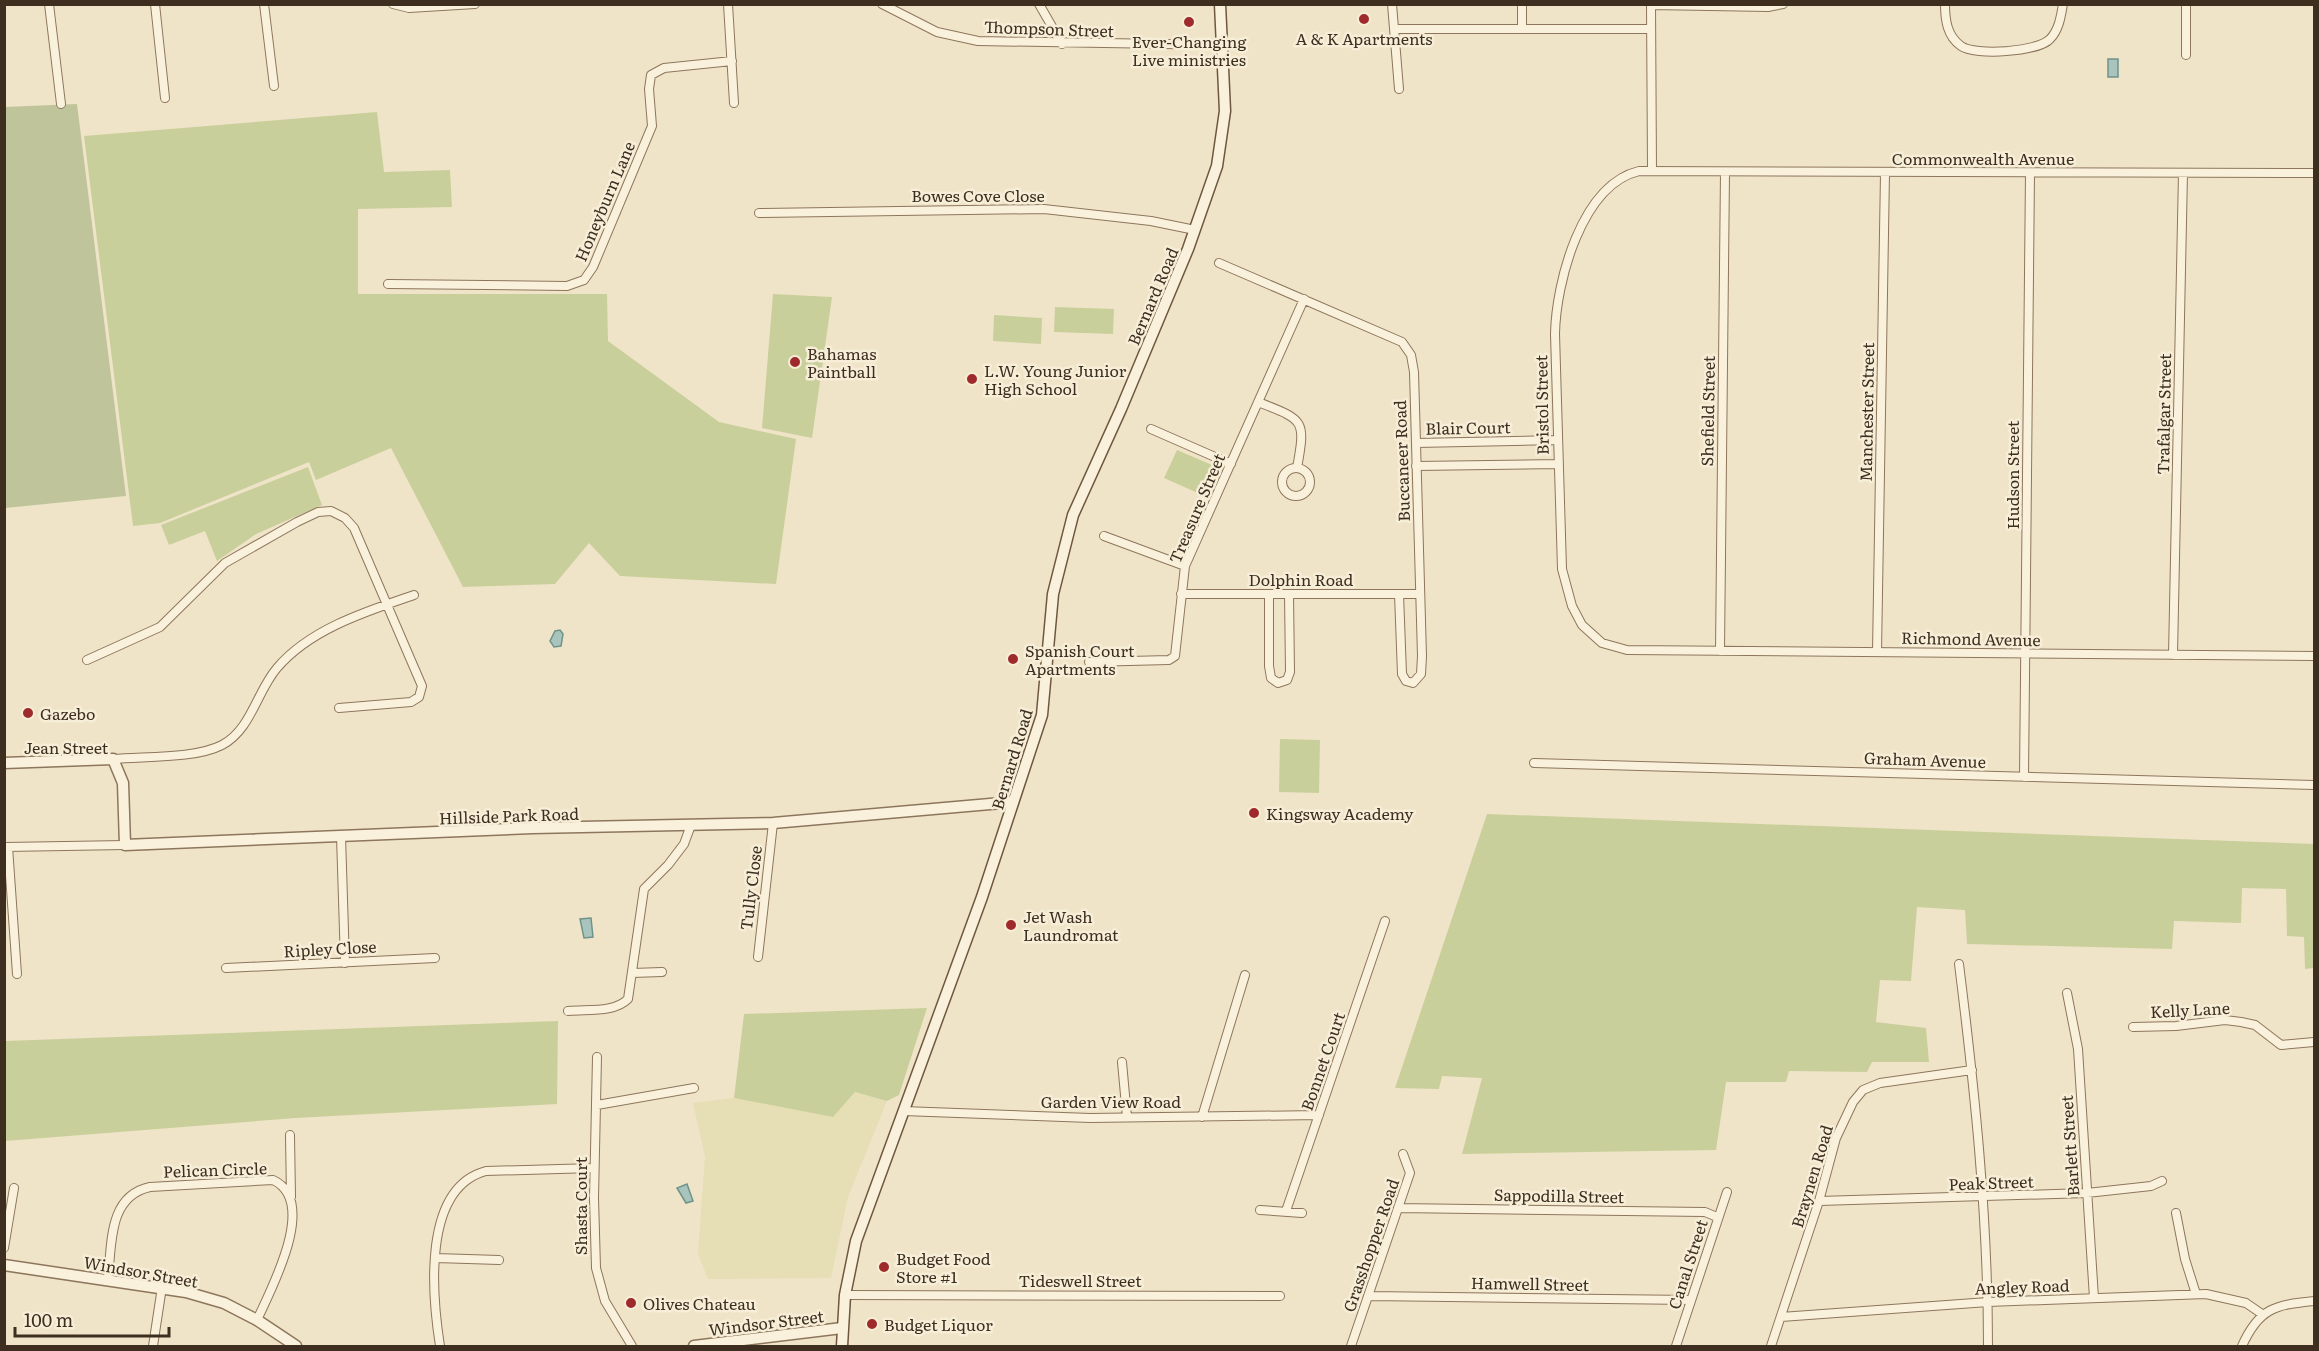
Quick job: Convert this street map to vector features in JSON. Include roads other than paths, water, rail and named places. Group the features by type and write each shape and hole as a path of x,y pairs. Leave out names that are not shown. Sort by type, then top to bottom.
{"street":[{"path":"49,4 61,104"},
{"path":"155,4 165,98"},
{"path":"264,4 274,86"},
{"path":"393,4 409,9 475,4"},
{"path":"728,4 734,103"},
{"name":"Thompson Street","path":"882,4 921,26 955,37 1062,44 1223,45"},
{"path":"1039,4 1062,44"},
{"name":"Bernard Road","path":"842,1347 845,1295 856,1241 982,897 1042,715 1053,594 1073,515 1121,410 1195,230 1217,166 1225,111 1220,4"},
{"path":"1392,4 1399,89"},
{"path":"1522,4 1522,29"},
{"path":"1652,171 1651,5 1768,8 1783,4"},
{"path":"1945,4 1947,27 1958,44 1968,50 2023,50 2046,42 2056,30 2063,4"},
{"path":"2186,4 2186,55"},
{"path":"1394,29 1651,29"},
{"name":"Honeyburn Lane","path":"388,284 567,286 584,280 593,267 652,126 649,89 651,75 664,68 732,61"},
{"name":"Commonwealth Avenue","path":"1652,171 2314,173"},
{"name":"Bristol Street","path":"1627,650 1611,646 1595,638 1582,625 1572,606 1562,569 1557,464 1555,318 1562,280 1573,250 1585,220 1601,194 1625,176 1652,171"},
{"name":"Shefield Street","path":"1720,651 1725,172"},
{"name":"Manchester Street","path":"1877,652 1885,173"},
{"name":"Hudson Street","path":"2024,777 2030,173"},
{"name":"Trafalgar Street","path":"2173,655 2183,173"},
{"name":"Bowes Cove Close","path":"759,213 1044,209 1151,221 1195,230"},
{"name":"Buccaneer Road","path":"1219,263 1406,345 1413,361 1420,594 1421,674 1413,682 1406,681 1402,674 1399,594"},
{"name":"Treasure Street","path":"1089,662 1173,658 1177,652 1185,566 1304,299"},
{"path":"1258,402 1291,415 1298,421 1302,439 1297,468"},
{"path":"1151,429 1231,464"},
{"name":"Blair Court","path":"1416,443 1557,440"},
{"path":"1416,466 1557,464"},
{"path":"87,660 160,627 233,557 297,522 323,511 338,514 354,528 421,680 421,693 415,701 406,704 339,708"},
{"path":"1104,536 1185,566"},
{"name":"Dolphin Road","path":"1181,594 1420,594"},
{"path":"1269,594 1269,666 1271,678 1278,683 1287,680 1290,672 1289,594"},
{"path":"113,759 198,752 222,745 236,735 271,676 291,653 324,632 387,604 414,595"},
{"name":"Richmond Avenue","path":"1627,650 2314,656"},
{"name":"Jean Street","path":"4,763 113,759 123,783 125,845"},
{"name":"Graham Avenue","path":"1534,763 2314,785"},
{"name":"Hillside Park Road","path":"6,847 125,845 532,828 773,823 1013,802"},
{"name":"Tully Close","path":"758,957 773,823"},
{"path":"568,1011 621,1006 628,999 644,889 674,858 684,844 691,825"},
{"path":"340,836 345,963"},
{"path":"6,847 17,974"},
{"name":"Bonnet Court","path":"1286,1211 1385,921"},
{"name":"Ripley Close","path":"226,968 435,958"},
{"path":"1959,964 1972,1070 1983,1197 1988,1347"},
{"path":"632,973 662,972"},
{"path":"1202,1117 1245,975"},
{"name":"Barlett Street","path":"2067,993 2078,1049 2094,1298"},
{"name":"Kelly Lane","path":"2133,1027 2176,1026 2224,1020 2255,1025 2281,1045 2314,1042"},
{"name":"Shasta Court","path":"597,1057 594,1240 598,1283 604,1301 632,1347"},
{"path":"1122,1062 1126,1117"},
{"name":"Braynen Road","path":"1771,1347 1819,1201 1836,1138 1853,1102 1863,1090 1880,1083 1972,1070"},
{"path":"597,1105 694,1088"},
{"name":"Garden View Road","path":"903,1112 1126,1117 1319,1115"},
{"path":"257,1320 286,1251 292,1218 290,1135"},
{"name":"Grasshopper Road","path":"1351,1347 1410,1173 1403,1154"},
{"path":"440,1347 435,1284 436,1258 443,1211 454,1190 464,1180 477,1173 495,1170 594,1168"},
{"name":"Pelican Circle","path":"108,1278 116,1215 127,1197 139,1190 159,1186 267,1180 282,1186 291,1201"},
{"name":"Peak Street","path":"1819,1201 2087,1193 2151,1186 2162,1181"},
{"path":"4,1248 14,1188"},
{"name":"Canal Street","path":"1676,1347 1727,1192"},
{"name":"Sappodilla Street","path":"1398,1208 1705,1212 1717,1217"},
{"path":"1260,1210 1302,1213"},
{"path":"2176,1213 2185,1259 2196,1294"},
{"path":"436,1258 500,1260"},
{"name":"Windsor Street","path":"4,1265 162,1287 224,1303 257,1320 296,1347"},
{"path":"153,1347 162,1287"},
{"name":"Angley Road","path":"1781,1317 1988,1302 2196,1294 2246,1303 2262,1314"},
{"name":"Tideswell Street","path":"845,1295 1280,1296"},
{"name":"Hamwell Street","path":"1369,1296 1691,1300"},
{"path":"2242,1347 2262,1314 2282,1305 2314,1301"},
{"name":"Windsor Street","path":"694,1347 842,1328"}],"water":[{"path":"2108,59 2118,59 2118,77 2108,77"},
{"path":"560,630 563,634 561,646 554,647 550,641 555,631"},
{"path":"591,918 593,937 584,938 580,919"},
{"path":"687,1184 693,1201 686,1203 677,1188"}],"place":[{"name":"A & K Apartments","path":"1364,19"},
{"name":"Ever-Changing Live ministries","path":"1189,22"},
{"name":"Bahamas Paintball","path":"795,362"},
{"name":"L.W. Young Junior High School","path":"972,379"},
{"name":"Spanish Court Apartments","path":"1013,659"},
{"name":"Gazebo","path":"28,713"},
{"name":"Kingsway Academy","path":"1254,813"},
{"name":"Jet Wash Laundromat","path":"1011,925"},
{"name":"Budget Food Store #1","path":"884,1267"},
{"name":"Olives Chateau","path":"631,1303"},
{"name":"Budget Liquor","path":"872,1324"}]}
